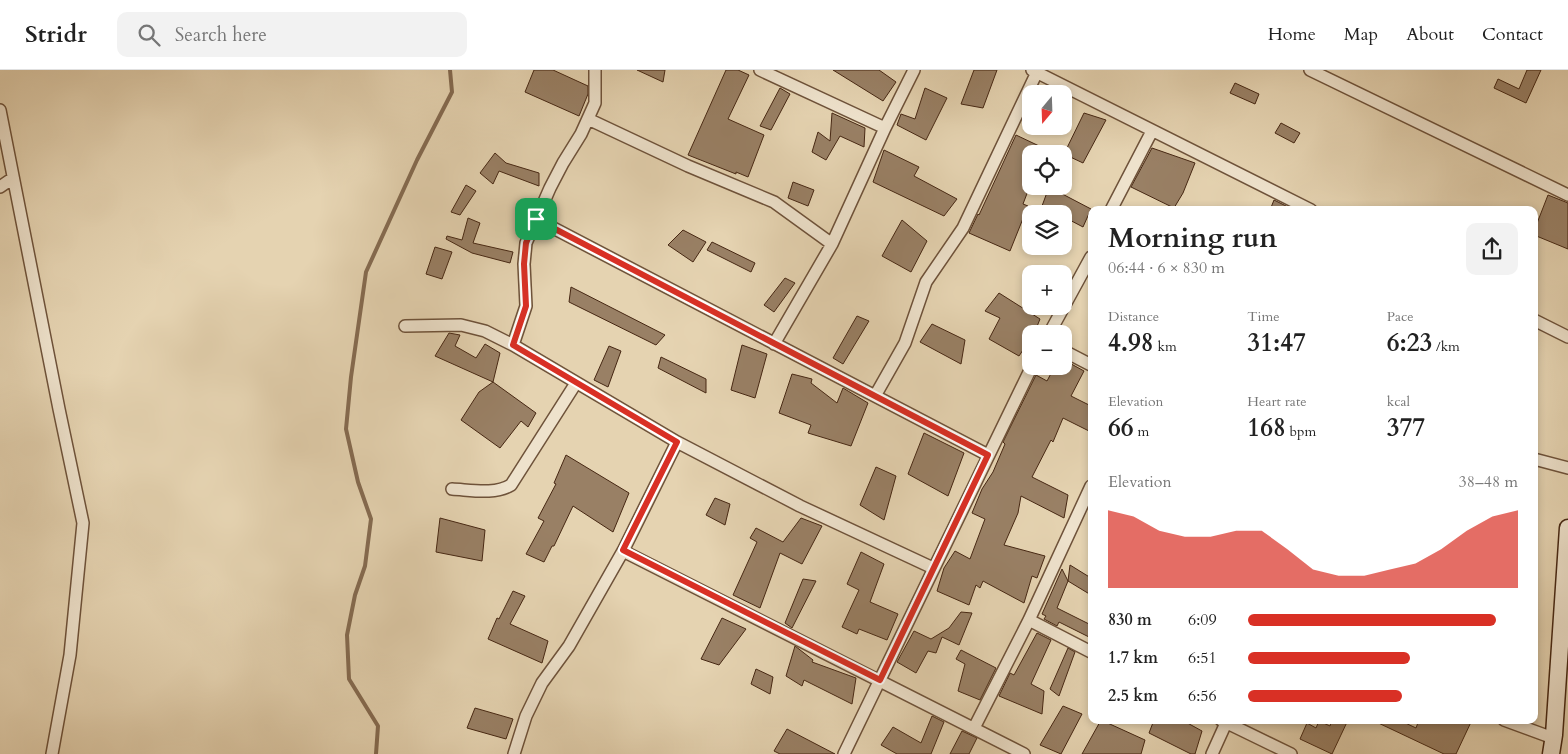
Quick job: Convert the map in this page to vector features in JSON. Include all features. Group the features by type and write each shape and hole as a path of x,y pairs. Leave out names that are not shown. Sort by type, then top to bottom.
{"street":[{"path":"513,345 526,306 524,264 526,243 558,171 581,134 595,103 595,70"},
{"path":"760,70 885,128"},
{"path":"774,344 832,244 885,128 914,70"},
{"path":"1310,70 1568,195"},
{"path":"875,396 905,343 926,282 963,228 1036,71 1303,206"},
{"path":"0,110 83,523 70,655 52,754"},
{"path":"588,119 688,166 774,202 832,244"},
{"path":"1113,206 1152,131"},
{"path":"0,187 13,178"},
{"path":"536,219 988,455"},
{"path":"1054,325 1088,263"},
{"path":"1538,322 1568,337"},
{"path":"405,326 461,324 484,331 513,345 677,442 800,506 933,568"},
{"path":"1072,355 1088,363"},
{"path":"844,754 1028,375"},
{"path":"452,489 497,490 505,489 511,485 576,383"},
{"path":"514,754 526,716 542,683 568,646 623,550 677,442"},
{"path":"1538,460 1568,468"},
{"path":"974,728 1088,502"},
{"path":"1511,724 1552,746 1568,528"},
{"path":"623,550 1024,754"},
{"path":"1029,620 1088,650"},
{"path":"1212,754 1223,724"},
{"path":"1230,724 1291,754"}],"building":[{"path":"534,70 553,70 588,86 588,94 579,116 525,92"},
{"path":"637,70 665,70 663,82"},
{"path":"726,70 738,70 749,75 728,119 764,135 748,177 688,155"},
{"path":"833,70 879,70 896,82 883,101"},
{"path":"974,70 997,70 983,108 961,104"},
{"path":"1527,70 1541,70 1526,103 1494,88 1498,79 1519,89"},
{"path":"1235,83 1259,94 1255,104 1230,93"},
{"path":"780,88 790,94 771,130 760,126"},
{"path":"925,88 947,98 926,140 897,125 901,114 915,119"},
{"path":"832,113 865,128 864,147 840,136 826,160 812,152 818,132 830,141"},
{"path":"1084,113 1106,120 1083,163 1072,158 1072,145 1068,145"},
{"path":"1281,123 1300,133 1294,143 1275,133"},
{"path":"1016,135 1037,145 1022,145 1022,195 1026,195 1023,204 1026,205 1022,205 1022,221 1010,251 969,233"},
{"path":"1152,148 1195,163 1183,193 1175,206 1170,206 1131,187"},
{"path":"884,150 919,167 914,176 957,199 944,216 873,182"},
{"path":"495,153 506,163 539,173 539,186 499,171 493,184 480,173"},
{"path":"793,182 814,190 808,206 788,198"},
{"path":"466,185 476,191 460,215 451,212"},
{"path":"1046,195 1064,195 1088,207 1088,216 1083,227 1072,221 1072,205 1042,205"},
{"path":"1548,195 1568,203 1568,249 1538,237 1538,221"},
{"path":"1274,200 1286,206 1272,206"},
{"path":"468,218 480,223 473,243 513,252 510,263 472,253 446,239 447,236 462,240"},
{"path":"902,220 927,241 911,272 882,256"},
{"path":"683,230 706,242 693,262 668,245"},
{"path":"712,242 755,263 751,272 707,250"},
{"path":"435,247 452,252 442,279 426,274"},
{"path":"785,278 795,283 774,312 764,305"},
{"path":"571,287 665,335 656,345 569,302"},
{"path":"999,293 1022,308 1022,315 1034,315 1040,319 1038,325 1022,325 1022,352 1019,356 989,339 1000,318 985,311"},
{"path":"857,316 869,321 843,364 833,358"},
{"path":"932,324 965,340 961,364 920,342"},
{"path":"449,333 460,335 455,346 476,358 485,344 500,353 493,382 435,356"},
{"path":"742,345 767,354 755,398 731,390"},
{"path":"609,346 621,351 608,387 594,380"},
{"path":"661,357 706,379 706,393 658,368"},
{"path":"1072,364 1084,371 1071,396 1088,404 1088,430 1063,418 1053,442 1051,440 1032,477 1068,495 1064,518 1021,496 1018,513 1004,545 1045,556 1037,578 1032,576 1024,603 983,581 980,588 976,585 969,605 937,591 944,568 955,551 970,559 985,519 972,513 982,489 993,472 1005,444 1003,442 1036,375 1047,381 1050,375 1072,375"},
{"path":"792,374 812,379 811,383 837,403 843,388 868,403 851,446 808,433 811,425 779,413"},
{"path":"493,382 536,413 528,427 521,421 500,448 461,420 479,392"},
{"path":"924,433 964,453 948,496 908,474"},
{"path":"566,455 629,493 613,532 573,506 554,546 552,546 544,562 526,554 544,521 538,518 556,484 554,483"},
{"path":"876,467 896,476 884,520 860,505"},
{"path":"715,498 730,504 725,525 706,515"},
{"path":"440,518 485,530 482,561 436,552"},
{"path":"801,518 822,526 802,564 780,553 760,608 733,595 757,542 750,538 756,528 783,542"},
{"path":"861,552 884,564 870,602 898,614 887,640 859,629 857,634 842,627 859,590 847,584"},
{"path":"1070,565 1088,576 1088,593 1068,581"},
{"path":"1062,569 1068,581 1057,608 1088,624 1088,636 1059,622 1057,626 1044,619 1046,616 1042,614"},
{"path":"803,579 816,581 792,628 785,623"},
{"path":"513,591 525,596 510,624 548,641 542,663 488,639 497,618 499,619"},
{"path":"961,612 972,613 959,645 942,637 936,653 928,651 916,673 897,662 914,631 931,639 949,628"},
{"path":"722,618 746,629 719,665 701,659"},
{"path":"1037,633 1051,640 1031,684 1044,691 1042,714 999,696 1010,673 1014,675"},
{"path":"795,646 813,660 812,662 856,678 852,704 804,680 802,686 786,676"},
{"path":"1068,648 1075,652 1059,696 1050,689"},
{"path":"961,650 996,668 980,700 958,691 965,664 956,659"},
{"path":"756,669 773,677 770,694 751,684"},
{"path":"1063,706 1082,714 1061,754 1040,745"},
{"path":"475,708 513,719 506,739 467,728"},
{"path":"932,716 944,722 931,754 897,754 881,745 893,727 921,743"},
{"path":"1099,724 1110,724 1145,740 1141,754 1082,754"},
{"path":"1152,724 1189,724 1202,731 1195,754 1191,754 1149,733"},
{"path":"1307,724 1316,728 1318,724 1330,726 1331,724 1346,724 1332,754 1300,739"},
{"path":"1380,724 1408,724 1416,728 1418,724 1470,724 1456,754 1444,754"},
{"path":"787,729 835,754 780,754 774,751"},
{"path":"962,731 977,738 969,754 950,754"}],"waterway":[{"path":"376,754 378,726 349,679 347,635 355,595 365,566 371,519 358,482 346,429 351,377 366,272 417,160 452,92 450,70"}],"route":[{"path":"536,219 988,455 880,680 623,550 677,442 513,345 526,306 524,264 526,243 536,219"}]}
